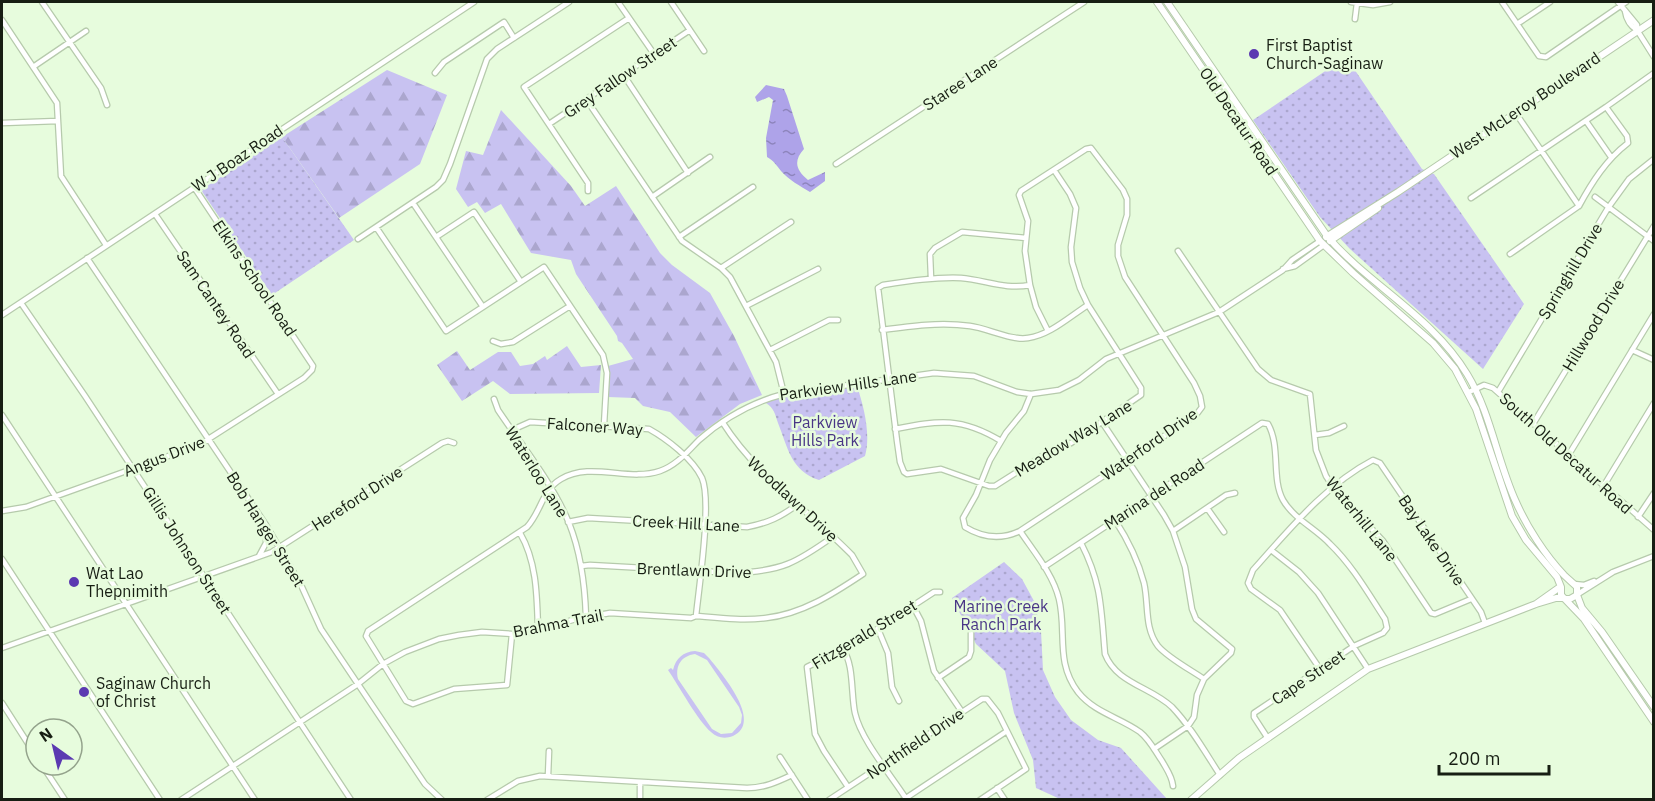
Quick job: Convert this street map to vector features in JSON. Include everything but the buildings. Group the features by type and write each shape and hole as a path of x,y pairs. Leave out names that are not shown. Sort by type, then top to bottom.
{"main road":[{"name":"Old Decatur Road","path":"1157,2 1322,243"},
{"name":"Old Decatur Road","path":"1167,2 1329,238"},
{"path":"1166,14 1173,9"},
{"name":"West McLeroy Boulevard","path":"1329,238 1653,20"},
{"name":"West McLeroy Boulevard","path":"1329,238 1346,231 1397,195 1398,192"},
{"path":"1344,254 1341,242 1346,231"},
{"path":"1322,243 1329,238"},
{"name":"South Old Decatur Road","path":"1329,238 1449,348 1467,373 1507,503 1526,540 1558,578 1561,587"},
{"name":"South Old Decatur Road","path":"1322,243 1426,337 1472,391 1515,500 1557,567 1573,583"},
{"path":"1392,308 1398,301"},
{"path":"1507,503 1515,500"},
{"path":"1536,604 1561,587 1573,583 1578,589 1577,595 1582,608 1602,632 1653,707"},
{"path":"1561,587 1560,593 1584,619 1653,722"},
{"path":"1192,799 1267,737 1368,669 1536,604 1556,598 1570,599 1577,595"}],"street":[{"path":"42,2 101,88 107,105"},
{"name":"W J Boaz Road","path":"2,315 474,2"},
{"path":"358,239 443,180 484,66 497,49 569,2"},
{"path":"618,2 654,54"},
{"path":"671,2 704,51"},
{"name":"Staree Lane","path":"836,164 1084,2"},
{"path":"1355,19 1354,2 1373,5 1390,2"},
{"path":"1502,2 1542,58 1619,3 1626,2"},
{"path":"1517,24 1550,2"},
{"path":"1619,3 1637,25 1637,30 1653,57"},
{"path":"588,191 588,183 524,87 629,18"},
{"path":"2,20 57,103 61,176 106,246"},
{"path":"435,73 444,62 504,22 514,38"},
{"name":"Grey Fallow Street","path":"549,124 690,30"},
{"path":"33,67 86,31"},
{"path":"1471,198 1653,73"},
{"path":"623,74 688,173"},
{"path":"586,99 679,237 685,244 721,268 730,277 770,350 778,368 784,394"},
{"path":"1510,254 1579,206 1596,177 1611,158 1628,143 1629,140 1606,107"},
{"path":"1515,112 1579,206"},
{"path":"2,115 2,123 58,121"},
{"path":"1586,121 1611,158"},
{"name":"Waterford Drive","path":"981,484 963,518 963,523 969,530 986,536 1004,536 1020,531 1196,415 1202,407 1199,391 1127,282 1120,265 1118,245 1127,214 1127,199 1093,149 1089,148 1054,170"},
{"path":"652,197 710,157"},
{"name":"Springhill Drive","path":"1498,392 1608,208 1629,179 1653,159"},
{"path":"1048,331 1036,307 1030,285 1026,263 1028,221 1019,194 1054,170"},
{"name":"Meadow Way Lane","path":"981,484 989,486 1001,483 1044,454 1071,443 1139,398 1142,393 1088,305 1076,279 1071,247 1076,220 1075,204 1054,170"},
{"name":"Elkins School Road","path":"194,187 313,366 312,370"},
{"path":"679,237 753,188"},
{"path":"1595,197 1653,241"},
{"path":"413,203 483,307"},
{"path":"436,237 474,212 521,282"},
{"name":"Sam Cantey Road","path":"155,213 278,394"},
{"path":"721,268 791,222"},
{"name":"Hillwood Drive","path":"1533,424 1653,226"},
{"path":"376,227 446,331 544,267 603,355 607,373 603,425"},
{"path":"931,278 930,254 935,248 960,232 1026,238"},
{"name":"Parkview Hills Lane","path":"550,487 572,474 587,471 644,474 660,471 672,466 700,440 745,409 765,399 784,394 934,373 962,374 986,379 1017,392 1031,394 1047,393 1070,386 1096,365 1119,353 1219,312 1283,270 1295,266 1322,243"},
{"name":"Waterhill Lane","path":"1178,251 1265,376 1310,394 1322,467 1334,488 1383,541 1432,614 1471,599"},
{"name":"Bob Hanger Street","path":"87,258 280,547 321,629 425,784 442,800"},
{"path":"746,306 818,269"},
{"path":"1030,285 1006,287 974,280 931,278 883,285 878,290 895,429 900,462 904,472 907,474 941,469 981,484 990,460 1006,433 1024,411 1031,394"},
{"name":"Gillis Johnson Street","path":"21,303 351,800"},
{"path":"882,330 930,324 958,325 977,327 1025,339 1048,331 1088,305"},
{"path":"493,341 501,344 513,342 570,306"},
{"path":"1568,456 1653,314"},
{"path":"770,350 829,320 838,320"},
{"path":"1632,350 1653,360"},
{"name":"Angus Drive","path":"2,511 26,507 209,440 304,378 312,370"},
{"name":"South Old Decatur Road","path":"1472,391 1486,385 1498,392 1653,530"},
{"name":"Waterloo Lane","path":"494,399 498,410 550,487 568,522 581,566 586,617"},
{"path":"1603,487 1653,402"},
{"path":"2,415 255,800"},
{"name":"Falconer Way","path":"512,430 530,422 649,429 684,456 698,472 705,488 701,571 696,616"},
{"path":"895,429 937,422 957,422 983,430 1001,441"},
{"path":"1102,422 1173,531 1185,567 1192,609 1197,619 1232,649 1231,653 1204,679 1197,695 1194,717 1188,726 1154,748"},
{"name":"Woodlawn Drive","path":"723,423 752,462 834,536 852,555 863,574"},
{"name":"Marina del Road","path":"1044,567 1262,423 1266,423 1270,428 1280,494 1286,506 1300,518"},
{"path":"1315,435 1329,433 1344,426"},
{"name":"Hereford Drive","path":"2,648 280,547 442,443 448,441 454,443"},
{"name":"Bay Lake Drive","path":"1334,488 1375,460 1380,463 1481,612 1485,623"},
{"path":"512,634 507,686 454,689 410,704 366,638 368,631 520,533 533,521 550,487"},
{"path":"1320,669 1280,610 1251,590 1248,583 1253,570 1271,550 1300,518 1334,488"},
{"path":"1173,531 1226,495 1235,493"},
{"path":"1638,518 1653,493"},
{"name":"Creek Hill Lane","path":"568,522 588,518 747,527 781,517 798,504"},
{"path":"1207,508 1224,532"},
{"name":"Cape Street","path":"1267,737 1254,717 1254,713 1354,646 1386,630 1384,619 1347,563 1331,544 1300,518"},
{"path":"1115,520 1132,548 1139,566 1147,599 1148,627 1154,640 1160,649 1204,679"},
{"path":"259,556 266,543 266,525"},
{"path":"1020,531 1055,585 1062,616 1062,656 1071,682 1089,703 1139,732 1154,748 1172,778 1173,786"},
{"path":"520,533 528,549 535,581 538,630"},
{"name":"Brentlawn Drive","path":"581,566 735,573 772,570 787,566 806,556 834,536"},
{"path":"1081,543 1094,569 1100,590 1105,654 1108,662 1119,675 1163,699 1188,726 1220,775"},
{"path":"1271,550 1310,582 1368,669"},
{"path":"1577,595 1613,572 1653,556"},
{"path":"2,559 160,800"},
{"name":"Brahma Trail","path":"181,800 358,684 383,664 420,645 439,639 482,632 512,634 538,630 610,613 742,620 766,618 784,615 828,597 863,574"},
{"path":"1573,583 1584,585 1597,581"},
{"name":"Fitzgerald Street","path":"848,787 815,734 807,669 809,665 843,650 878,629 934,592 940,592"},
{"path":"913,606 921,621 934,671 962,712"},
{"path":"878,629 888,654 892,687 899,701"},
{"path":"938,678 969,657 971,633"},
{"path":"843,650 848,661 858,724 905,799 1007,731 1026,769 980,800"},
{"name":"Northfield Drive","path":"829,800 982,699 987,699 998,713 1007,731"},
{"path":"2,703 24,737"},
{"path":"548,776 549,751"},
{"path":"780,757 808,800"},
{"path":"487,800 507,786 525,778 548,776 758,788 792,775"},
{"path":"50,777 65,800"},
{"path":"640,782 640,800"},
{"path":"997,788 1005,800"}],"green space":[{"path":"1346,57 1422,169 1434,174 1524,304 1483,369 1350,249 1320,217 1253,120"},
{"path":"387,70 447,95 420,164 339,218 282,137"},
{"path":"501,110 571,186 585,206 616,186 660,253 672,265 710,293 734,336 762,395 740,404 696,437 670,412 643,406 635,398 608,397 608,366 633,359 618,341 617,336 576,274 571,260 531,253 501,204 485,213 477,202 468,207 456,189 466,151 483,155"},
{"path":"282,137 354,240 272,295 201,190"},
{"path":"567,346 581,367 601,365 599,393 510,394 493,381 462,401 437,365 457,351 470,370 498,352 511,352 520,366 533,364 545,356 547,360"},
{"name":"Parkview Hills Park","path":"857,386 867,430 865,456 819,480 810,476 796,465 775,414 766,403 767,401 787,395"},
{"name":"Marine Creek Ranch Park","path":"1004,562 1022,579 1034,601 1041,631 1043,670 1055,697 1071,720 1098,740 1121,748 1167,799 1060,799 1036,788 1033,760 1014,713 1005,671 976,644 952,598"},
{"path":"691,652 704,653 737,697 744,720 741,729 733,736 718,737 706,727 668,670 671,668 673,670 681,656","holes":["695,654 707,660 742,715 741,723 732,733 721,734 712,729 678,679 678,666 686,657"]}],"water":[{"path":"766,85 784,89 787,96 804,149 797,161 801,173 808,180 825,172 825,181 810,192 795,183 767,157 766,138 773,100 769,97 757,102 755,97"}],"place":[{"name":"First Baptist Church-Saginaw","path":"1254,54"},
{"name":"Wat Lao Thepnimith","path":"74,582"},
{"name":"Saginaw Church of Christ","path":"84,692"}]}
